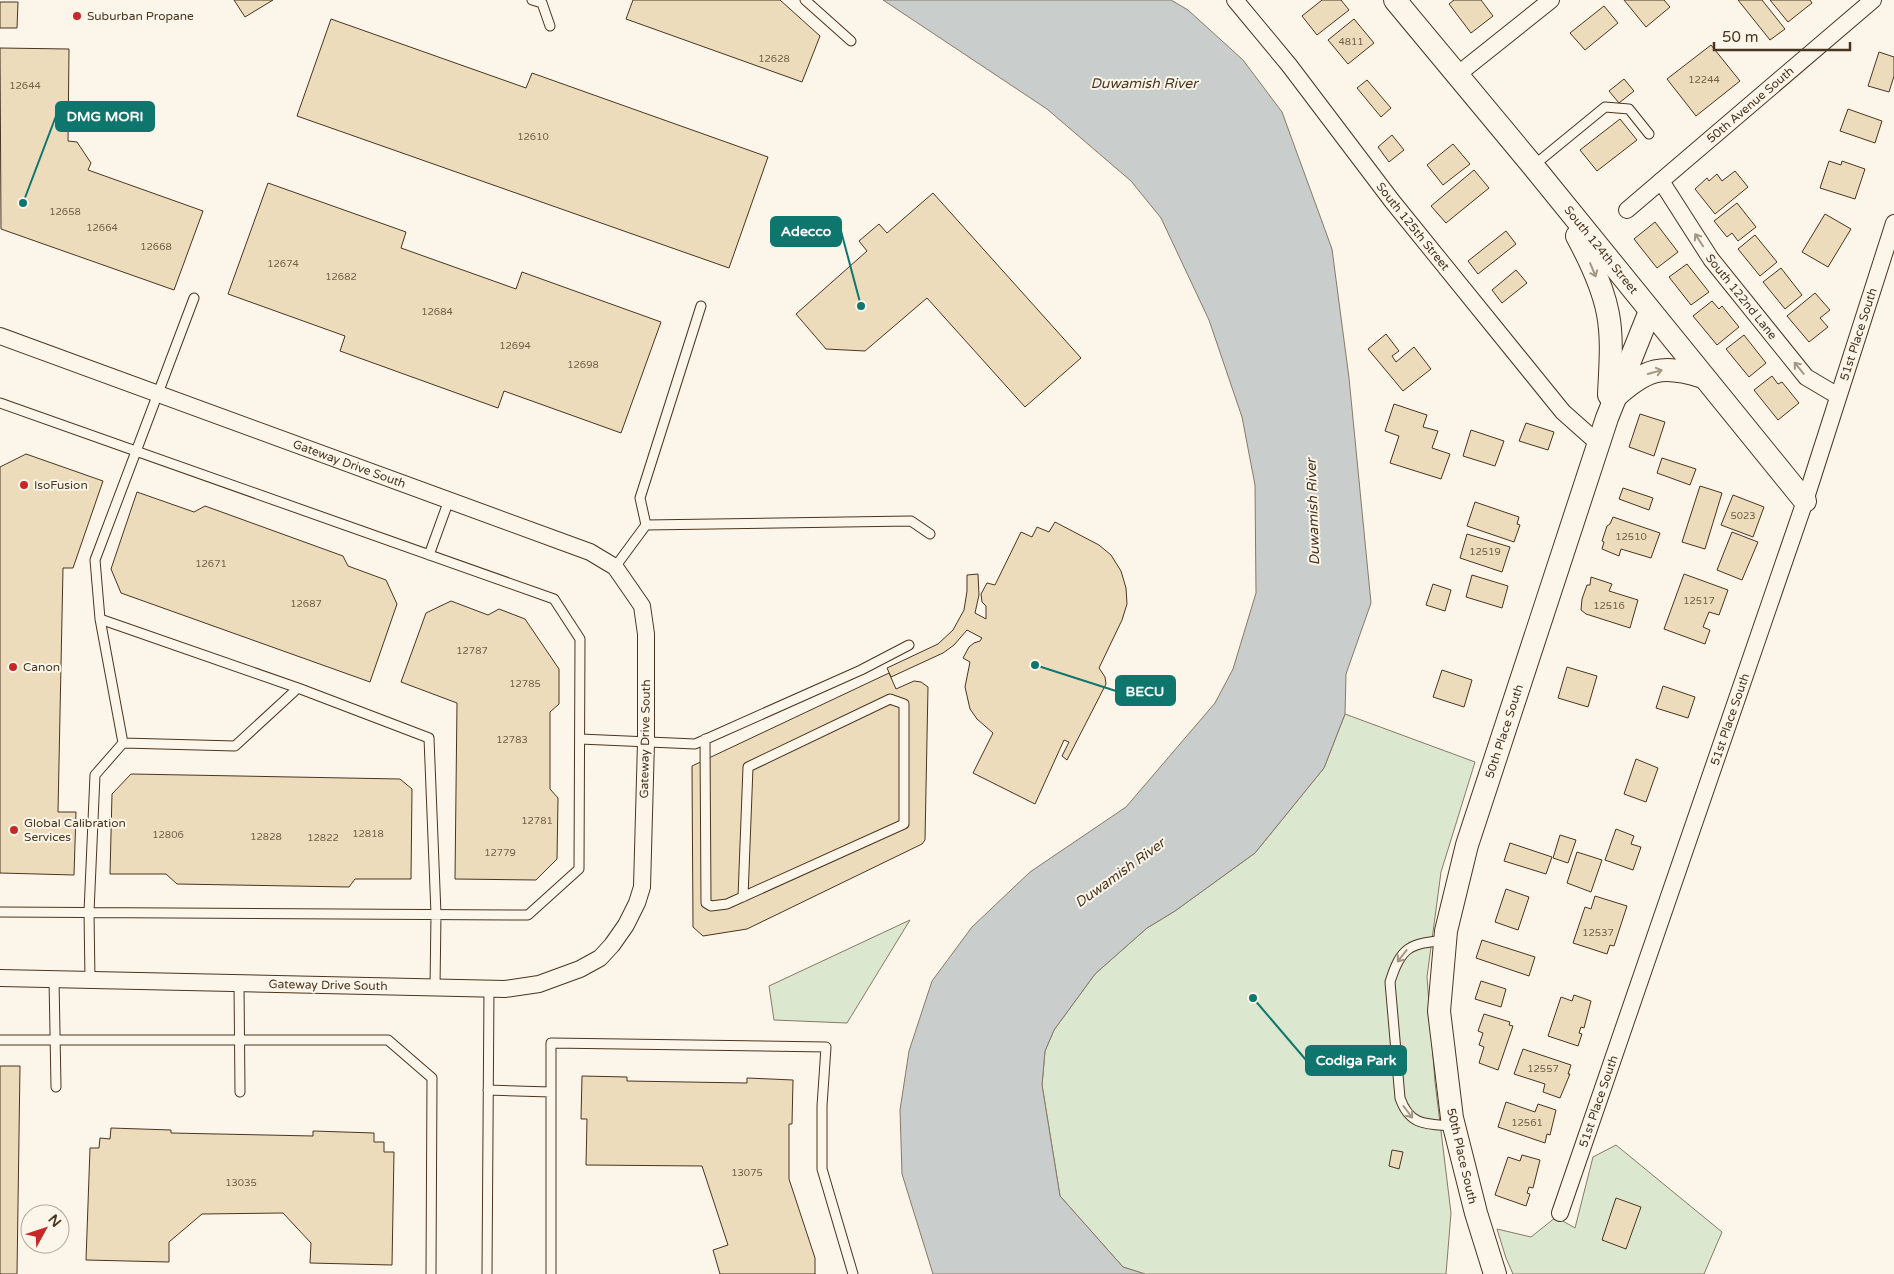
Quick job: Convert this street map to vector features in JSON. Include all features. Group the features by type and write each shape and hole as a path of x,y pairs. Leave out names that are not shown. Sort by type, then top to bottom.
{"street":[{"name":"South 125th Street","path":"1236,0 1290,65 1392,201 1563,412 1599,444"},
{"name":"South 124th Street","path":"1395,0 1539,174 1804,501"},
{"path":"1457,75 1551,0"},
{"name":"50th Avenue South","path":"1627,210 1873,0"},
{"path":"1539,174 1586,252 1600,285 1608,315 1611,353 1611,408"},
{"name":"South 122nd Lane","path":"1661,182 1712,259 1806,377 1838,396"},
{"name":"51st Place South","path":"1560,1213 1804,501 1894,222"},
{"name":"50th Place South","path":"1496,1274 1476,1213 1454,1126 1439,1011 1446,931 1468,845 1599,444 1611,408 1650,311"},
{"path":"1610,339 1650,311"},
{"name":"Gateway Drive South","path":"0,336 590,552 615,567 642,606 646,634 646,742 642,888 626,925 612,945 600,958 580,969 540,984 505,989 0,978"},
{"path":"1611,408 1632,382 1643,375 1657,371 1681,370 1703,377"}],"lane":[{"path":"532,0 542,3 550,26"},
{"path":"805,0 851,41"},
{"path":"1539,174 1605,107 1629,109 1649,134"},
{"path":"124,743 100,619 95,560 160,393 194,298"},
{"path":"615,567 646,525 640,498 701,306"},
{"path":"0,403 554,599 580,639 579,869 528,915 0,912"},
{"path":"429,555 449,500"},
{"path":"646,525 911,521 930,534"},
{"path":"100,619 298,688 428,738 436,914 435,987"},
{"path":"580,739 695,744 861,670 909,645"},
{"path":"90,980 89,912 95,775 124,743 235,746 298,688"},
{"path":"705,739 706,903 711,906 727,904 743,897 904,824 904,704 890,699 748,767 743,897"},
{"path":"1446,940 1421,943 1405,951 1396,965 1390,982 1400,1098 1404,1110 1415,1121 1454,1126"},
{"path":"54,979 56,1087"},
{"path":"240,984 240,1092"},
{"path":"487,1274 489,988"},
{"path":"0,1040 388,1040 432,1078 431,1274"},
{"path":"551,1274 551,1043 826,1047 822,1106 822,1169 853,1274"},
{"path":"488,1090 551,1092"}],"green space":[{"path":"1345,714 1475,762 1441,872 1427,977 1435,1082 1451,1213 1446,1274 1145,1274 1123,1267 1060,1196 1042,1085 1045,1051 1054,1030 1095,974 1147,928 1175,911 1255,853 1324,768"},
{"path":"910,920 847,1023 774,1020 769,986"},
{"path":"1616,1145 1722,1232 1704,1274 1513,1274 1497,1229 1531,1237 1556,1217 1575,1228 1593,1157"}],"water":[{"name":"Duwamish River","path":"883,0 1171,0 1188,10 1243,60 1282,112 1332,249 1349,378 1371,603 1346,674 1345,714 1324,768 1255,853 1175,911 1147,928 1095,974 1054,1030 1045,1051 1042,1085 1060,1196 1123,1267 1145,1274 933,1274 902,1174 900,1110 909,1051 932,981 972,927 1030,872 1126,807 1215,703 1233,669 1256,593 1255,485 1242,417 1209,320 1161,218 1131,181 1047,109"}],"building":[{"path":"234,0 273,0 245,17"},
{"path":"633,0 780,0 820,36 802,82 626,19"},
{"path":"1322,0 1341,0 1349,10 1317,35 1302,16"},
{"path":"1454,0 1481,0 1493,16 1471,33 1449,4"},
{"path":"1624,0 1664,0 1670,7 1646,27"},
{"path":"1738,0 1762,0 1785,29 1770,40"},
{"path":"1770,0 1810,0 1812,3 1788,22"},
{"path":"0,2 18,2 17,28 0,28"},
{"path":"1604,6 1618,23 1585,50 1570,33"},
{"path":"331,19 526,88 532,73 768,157 729,268 297,116"},
{"path":"1354,19 1374,43 1348,64 1328,40"},
{"path":"1711,45 1740,81 1696,116 1667,79"},
{"path":"0,48 69,49 68,141 77,142 91,163 88,170 203,211 174,290 1,229"},
{"path":"1879,52 1894,57 1894,76 1889,92 1868,86"},
{"path":"1624,79 1634,91 1619,103 1609,91"},
{"path":"1367,80 1391,108 1381,117 1357,88"},
{"path":"1848,109 1882,121 1875,143 1840,131"},
{"path":"1620,119 1637,140 1597,171 1580,150"},
{"path":"1392,135 1404,150 1389,162 1378,147"},
{"path":"1453,144 1470,164 1443,185 1427,165"},
{"path":"1829,161 1841,165 1842,161 1865,169 1855,199 1820,188"},
{"path":"1474,170 1489,188 1446,223 1431,206"},
{"path":"1735,171 1748,187 1715,214 1695,189 1707,178 1709,181 1717,174 1722,181"},
{"path":"268,183 406,232 401,248 516,289 522,272 661,322 621,433 504,391 498,408 340,351 345,336 228,294"},
{"path":"933,193 1081,358 1025,407 927,298 865,351 826,349 796,314 867,251 859,241 879,224 887,233"},
{"path":"1737,203 1756,227 1738,241 1732,233 1727,237 1714,221"},
{"path":"1825,214 1851,229 1828,267 1802,252"},
{"path":"1655,222 1678,252 1657,268 1634,239"},
{"path":"1506,231 1516,244 1478,274 1468,261"},
{"path":"1755,235 1777,262 1760,276 1738,249"},
{"path":"1687,264 1709,292 1691,305 1669,277"},
{"path":"1781,268 1802,295 1785,309 1763,282"},
{"path":"1516,270 1527,283 1502,303 1492,290"},
{"path":"1815,293 1830,310 1820,318 1828,327 1809,342 1787,316"},
{"path":"1712,301 1719,309 1722,306 1739,327 1717,345 1693,316"},
{"path":"1386,334 1399,351 1392,356 1396,362 1414,347 1431,369 1403,391 1368,349"},
{"path":"1744,335 1766,363 1749,377 1726,349"},
{"path":"1772,376 1778,384 1782,382 1799,403 1778,420 1754,390"},
{"path":"1394,404 1427,415 1423,427 1438,431 1432,448 1450,454 1441,479 1390,463 1399,436 1385,431"},
{"path":"1640,414 1665,422 1654,456 1629,447"},
{"path":"1526,423 1554,432 1548,450 1519,441"},
{"path":"1471,430 1504,441 1495,466 1463,456"},
{"path":"26,454 103,481 73,568 63,568 58,812 76,812 74,875 0,873 0,467"},
{"path":"1662,458 1696,469 1690,485 1657,473"},
{"path":"1700,486 1722,493 1705,549 1682,542"},
{"path":"1623,488 1653,498 1649,510 1619,499"},
{"path":"137,492 194,512 205,506 343,556 348,566 386,580 397,604 370,682 121,593 111,569"},
{"path":"1733,495 1764,507 1753,537 1721,525"},
{"path":"1475,502 1519,517 1517,524 1520,525 1514,542 1467,526"},
{"path":"1613,517 1660,533 1651,558 1621,549 1619,556 1602,549 1604,542 1602,541 1607,526"},
{"path":"1055,522 1099,545 1111,555 1121,571 1126,588 1127,604 1122,620 1099,668 1105,677 1106,684 1067,760 1062,756 1069,742 1064,740 1035,804 973,773 993,733 977,719 970,709 965,687 970,662 963,658 969,647 982,638 967,630 954,645 943,653 891,677 887,668 938,644 953,630 964,610 967,575 978,574 979,595 975,613 986,619 986,606 982,602 981,594 987,583 995,585 1021,532 1032,537 1037,527 1049,532"},
{"path":"1732,532 1758,542 1742,580 1717,570"},
{"path":"1467,534 1510,547 1502,572 1460,558"},
{"path":"1684,574 1728,590 1719,615 1709,612 1703,627 1710,630 1705,644 1664,629"},
{"path":"1472,575 1508,586 1502,608 1466,597"},
{"path":"1591,577 1612,584 1609,591 1638,600 1630,628 1586,614 1581,610 1582,599 1587,585 1590,585"},
{"path":"1433,584 1451,590 1445,611 1426,605"},
{"path":"451,601 488,615 499,609 525,619 559,669 559,704 550,712 550,789 558,798 557,859 536,880 455,879 457,703 401,682 426,613"},
{"path":"1567,667 1597,676 1588,707 1558,698"},
{"path":"1442,670 1472,680 1464,707 1433,697"},
{"path":"889,673 896,689 914,681 921,682 928,687 925,840 922,844 747,929 703,936 693,927 692,766"},
{"path":"1663,686 1695,697 1688,718 1656,708"},
{"path":"1636,759 1658,768 1646,802 1624,794"},
{"path":"131,774 400,779 412,789 411,879 355,879 349,887 177,884 166,874 110,874 112,794"},
{"path":"1616,829 1634,836 1631,844 1641,847 1633,870 1605,860"},
{"path":"1560,835 1576,840 1568,863 1553,858"},
{"path":"1510,843 1552,857 1546,874 1504,861"},
{"path":"1577,852 1602,860 1591,892 1567,883"},
{"path":"1506,889 1529,897 1518,930 1495,922"},
{"path":"1595,896 1627,906 1614,946 1610,945 1607,954 1573,943 1585,907 1591,909"},
{"path":"1482,940 1535,957 1529,976 1476,958"},
{"path":"1481,981 1506,989 1501,1007 1475,999"},
{"path":"1574,995 1591,1001 1584,1028 1581,1027 1579,1033 1582,1034 1578,1046 1548,1036 1561,997 1572,1001"},
{"path":"1484,1014 1510,1022 1509,1025 1513,1026 1498,1070 1479,1063 1484,1047 1479,1045 1483,1033 1478,1031"},
{"path":"1523,1049 1571,1065 1568,1074 1570,1074 1560,1098 1543,1092 1545,1084 1514,1074"},
{"path":"0,1066 20,1066 17,1274 0,1274"},
{"path":"582,1076 627,1077 627,1081 747,1083 747,1078 793,1080 792,1124 789,1124 789,1179 815,1258 815,1274 720,1274 713,1250 728,1245 702,1166 586,1165 587,1119 581,1119"},
{"path":"1506,1102 1535,1112 1538,1104 1556,1110 1550,1135 1547,1134 1545,1143 1498,1127"},
{"path":"111,1128 171,1130 171,1133 313,1136 313,1131 374,1133 374,1142 384,1142 384,1152 394,1152 392,1265 310,1263 311,1243 283,1213 202,1214 169,1242 169,1262 86,1260 90,1148 99,1148 100,1138 110,1139"},
{"path":"1392,1150 1403,1152 1399,1169 1389,1166"},
{"path":"1522,1155 1540,1160 1533,1188 1529,1187 1527,1193 1530,1194 1526,1206 1495,1195 1508,1157 1520,1161"},
{"path":"1616,1198 1641,1207 1626,1249 1602,1240"}],"place":[{"name":"Suburban Propane","path":"77,16"},
{"name":"DMG MORI","path":"23,203"},
{"name":"Adecco","path":"861,306"},
{"name":"IsoFusion","path":"24,485"},
{"name":"BECU","path":"1035,665"},
{"name":"Canon","path":"13,667"},
{"name":"Global Calibration Services","path":"14,830"},
{"name":"Codiga Park","path":"1253,998"}]}
